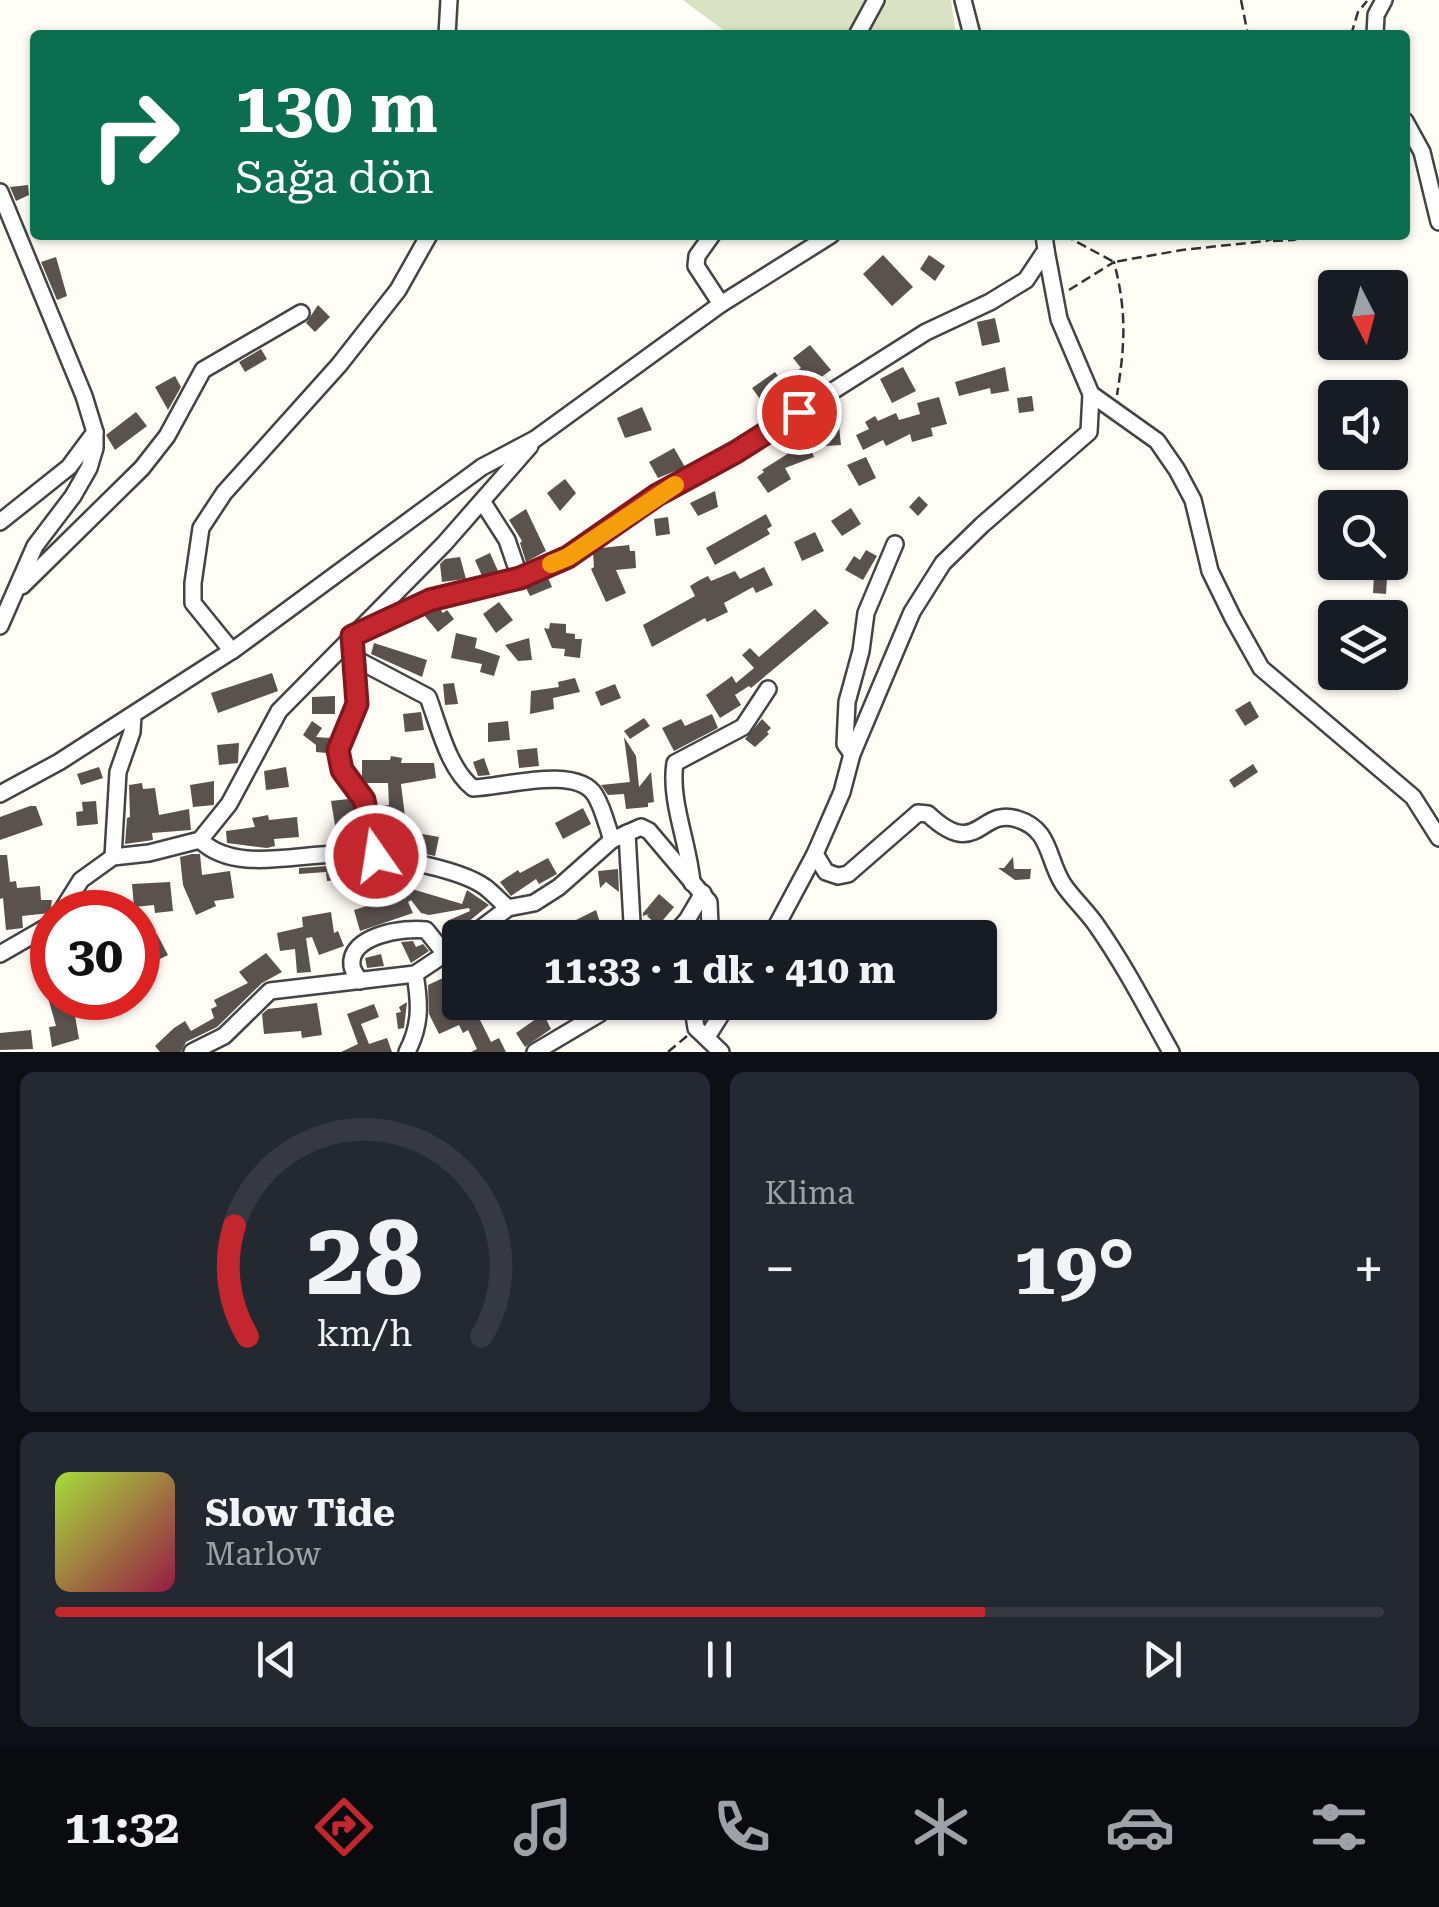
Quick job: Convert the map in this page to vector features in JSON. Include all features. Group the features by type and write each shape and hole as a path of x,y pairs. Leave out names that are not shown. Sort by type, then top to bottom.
{"street":[{"path":"447,30 449,0"},
{"path":"860,30 876,0"},
{"path":"963,0 969,30"},
{"path":"1375,30 1376,14 1384,0"},
{"path":"1410,130 1422,152 1439,222"},
{"path":"0,192 95,432 96,448 90,468 73,496 36,546 0,626"},
{"path":"232,651 193,603 192,583 201,528 224,493 339,365 398,290 427,240"},
{"path":"708,240 697,256 696,266 721,304"},
{"path":"0,794 59,762 232,651 482,467 536,439 721,304 823,240"},
{"path":"780,920 816,854 842,792 852,754 912,612 943,563 1089,432 1091,394 1059,319 1045,243"},
{"path":"352,636 430,600 520,578 568,557 657,495 736,452 926,332 1026,280 1045,243"},
{"path":"15,592 142,468 167,436 203,370 302,313"},
{"path":"1091,394 1157,441 1177,470 1193,500 1210,571 1261,668 1413,796 1439,838"},
{"path":"0,522 69,468 95,432"},
{"path":"74,890 80,880 113,857 200,840 229,804 279,712 444,544 536,439"},
{"path":"482,501 507,540 520,578"},
{"path":"852,754 846,744 847,702 861,651 866,613 895,544"},
{"path":"352,636 357,704 338,750 342,770 364,800 376,856"},
{"path":"354,658 428,697 453,761 463,780 473,788 536,780 572,780 585,785 620,837 632,920"},
{"path":"688,920 698,888 677,797 675,763 743,727 768,689"},
{"path":"113,857 118,772 132,732 133,715"},
{"path":"816,854 826,872 848,874 918,813 928,814 944,828 962,835 1000,817 1016,818 1038,830 1048,842 1063,884 1083,904 1116,953 1171,1052"},
{"path":"492,920 508,908 534,903 620,837 640,827 649,831 710,902 710,920"},
{"path":"200,840 221,855 254,859 376,856 467,878 486,888 508,908"},
{"path":"360,981 352,966 355,952 386,934 405,929 426,930 442,950"},
{"path":"0,954 30,937"},
{"path":"192,1052 224,1036 270,991 416,974 442,958"},
{"path":"407,1052 417,1034 420,1007 416,974"},
{"path":"534,1052 589,1020"},
{"path":"698,1020 702,1033 722,1052"},
{"path":"702,1033 713,1020"},
{"path":"224,1036 234,1052"}],"path":[{"path":"1242,0 1247,30"},
{"path":"1352,30 1358,12 1368,0"},
{"path":"1073,240 1114,262 1126,333 1114,410"},
{"path":"1055,298 1114,262 1182,250 1294,240"},
{"path":"668,1052 702,1033"}],"green space":[{"path":"683,0 951,0 955,30 723,30"}],"building":[{"path":"28,185 29,195 16,201 10,187"},
{"path":"883,255 913,287 892,306 863,274"},
{"path":"929,255 945,266 935,281 920,269"},
{"path":"56,257 67,296 57,300 41,262"},
{"path":"318,305 330,317 315,332 306,323"},
{"path":"995,318 1000,342 982,346 977,322"},
{"path":"810,345 831,370 816,381 811,375 765,406 752,388 775,372 782,382 801,368 793,358"},
{"path":"261,349 267,359 245,372 239,362"},
{"path":"903,367 916,391 892,403 880,379"},
{"path":"1005,367 1009,391 991,394 990,388 959,396 955,382"},
{"path":"175,376 181,387 168,410 155,387"},
{"path":"1032,396 1034,411 1019,413 1017,398"},
{"path":"939,397 947,424 931,428 933,436 912,442 910,434 886,446 883,440 863,450 856,435 869,429 865,422 875,416 878,421 896,413 899,420 920,414 917,403"},
{"path":"642,407 652,430 625,438 617,418"},
{"path":"136,412 147,426 115,450 106,435"},
{"path":"828,416 838,416 841,445 810,447 814,457 785,468 791,479 768,493 757,477 762,470 789,453 783,447 823,432 822,422 828,422"},
{"path":"674,448 685,467 658,478 649,462"},
{"path":"866,457 876,478 859,486 847,465"},
{"path":"565,479 576,493 560,511 547,493"},
{"path":"715,491 718,507 698,516 690,503"},
{"path":"919,496 928,505 918,516 909,507"},
{"path":"851,508 861,524 842,536 831,521"},
{"path":"526,509 546,551 526,562 522,541 509,520"},
{"path":"766,514 772,526 767,529 770,534 715,565 706,548"},
{"path":"668,517 670,534 656,536 654,519"},
{"path":"815,532 824,551 802,561 794,542"},
{"path":"629,545 630,551 635,551 636,568 616,570 626,593 606,602 591,569 593,553 601,548"},
{"path":"866,550 877,556 863,580 845,570 854,556 860,560"},
{"path":"490,553 498,571 482,576 475,560"},
{"path":"460,557 466,579 442,582 440,564 445,559"},
{"path":"764,567 773,585 756,593 753,587 724,603 728,612 707,622 705,618 652,647 643,625 695,596 690,586 708,576 711,581 735,571 740,579"},
{"path":"548,578 552,587 530,596 526,588"},
{"path":"1374,580 1387,580 1386,594 1373,593"},
{"path":"499,602 513,620 496,633 483,614"},
{"path":"440,609 443,613 447,610 454,619 438,632 424,615"},
{"path":"815,609 829,623 751,688 735,695 741,705 720,718 706,695 732,676 736,683 754,668 742,655 750,648 759,657"},
{"path":"550,623 566,624 566,633 582,639 580,658 564,656 565,649 552,648 544,628 549,629"},
{"path":"456,633 477,638 475,648 500,656 494,676 480,672 482,664 451,658"},
{"path":"529,638 532,660 518,661 505,645"},
{"path":"374,643 427,660 422,677 371,654"},
{"path":"272,673 278,691 218,713 211,693"},
{"path":"575,678 580,692 553,698 554,709 530,714 531,691 559,687 558,682"},
{"path":"454,683 458,704 445,705 443,684"},
{"path":"615,684 621,698 601,706 595,692"},
{"path":"335,696 335,714 312,714 312,697"},
{"path":"1250,701 1259,717 1245,726 1235,710"},
{"path":"421,712 424,730 405,732 403,714"},
{"path":"712,714 718,728 674,751 662,728 681,719 685,726"},
{"path":"644,718 650,726 630,739 624,731"},
{"path":"762,719 771,728 755,747 745,739"},
{"path":"312,721 322,728 316,737 331,738 327,753 316,752 316,745 303,735"},
{"path":"508,721 510,740 488,742 488,723"},
{"path":"624,737 636,756 639,787 651,772 654,802 648,803 648,807 626,809 624,794 608,795 601,785 630,782"},
{"path":"239,743 238,763 219,765 217,745"},
{"path":"537,748 539,766 519,768 517,750"},
{"path":"391,756 402,758 401,763 434,763 436,778 401,784 407,833 391,835 390,826 382,827 380,806 389,805 388,783 364,783 362,760 390,760"},
{"path":"484,758 490,775 478,776 473,762"},
{"path":"1253,764 1258,772 1234,788 1229,780"},
{"path":"99,767 103,778 81,785 77,774"},
{"path":"286,767 289,787 266,790 264,771"},
{"path":"214,781 214,805 193,807 190,785"},
{"path":"142,783 143,789 155,788 159,815 189,809 191,830 152,833 153,840 125,844 130,817 129,785"},
{"path":"348,799 353,805 359,843 338,843 331,801"},
{"path":"96,801 98,824 77,826 76,812 83,811 82,802"},
{"path":"36,806 43,825 0,840 0,817"},
{"path":"583,808 591,824 563,839 555,823"},
{"path":"268,815 269,820 297,817 299,837 274,839 275,846 267,848 227,843 226,831 255,827 252,818"},
{"path":"411,832 439,837 435,856 408,850"},
{"path":"200,854 202,875 230,871 234,898 214,901 216,906 196,915 183,885 180,857"},
{"path":"0,855 7,855 10,882 16,881 17,888 40,886 40,890 30,890 30,915 22,916 23,928 6,930 3,898 0,899"},
{"path":"1013,857 1014,869 1031,869 1030,879 1015,880 998,868 1004,868"},
{"path":"548,858 557,874 539,884 536,879 511,896 500,882 518,870 520,873"},
{"path":"344,865 345,879 327,881 326,872 299,874 299,868"},
{"path":"618,869 619,892 606,882 600,888 598,871"},
{"path":"170,882 173,911 160,912 160,890 133,890 132,884"},
{"path":"412,889 462,904 467,890 489,905 470,920 449,920 470,911 469,908 429,915 421,913 411,900 408,902 413,913 360,931 354,910 382,901 381,895"},
{"path":"659,894 674,907 663,920 651,920 649,914 643,913"},
{"path":"596,910 599,920 576,920"},
{"path":"331,912 334,933 338,931 344,946 319,955 312,937 306,938 311,972 297,973 295,949 280,951 277,933 303,927 302,917"},
{"path":"160,940 168,955 160,959"},
{"path":"413,941 416,947 423,944 429,951 411,963 401,942"},
{"path":"266,953 282,972 262,983 217,1027 186,1042 181,1052 160,1052 155,1046 185,1021 191,1031 214,1018 214,1000 248,983 239,972"},
{"path":"381,954 384,966 367,968 365,958"},
{"path":"442,978 442,1020 480,1020 491,1042 499,1038 506,1052 471,1052 477,1049 468,1030 463,1033 459,1025 439,1034 429,1014 428,985"},
{"path":"407,1002 404,1028 398,1029 396,1013"},
{"path":"317,1003 322,1035 302,1038 301,1031 264,1034 262,1014 268,1009"},
{"path":"374,1004 379,1017 361,1024 369,1044 387,1038 392,1052 341,1052 358,1044 347,1014"},
{"path":"54,1020 76,1020 79,1039 52,1047 49,1027 56,1026"},
{"path":"534,1020 546,1020 551,1029 525,1047 516,1033"},
{"path":"31,1030 33,1049 0,1050 0,1033"}],"slow traffic":[{"path":"551,564 568,557 675,485"}],"route":[{"path":"376,856 364,800 342,770 338,750 357,704 352,636 430,600 520,578 568,557 657,495 799,412"}]}
